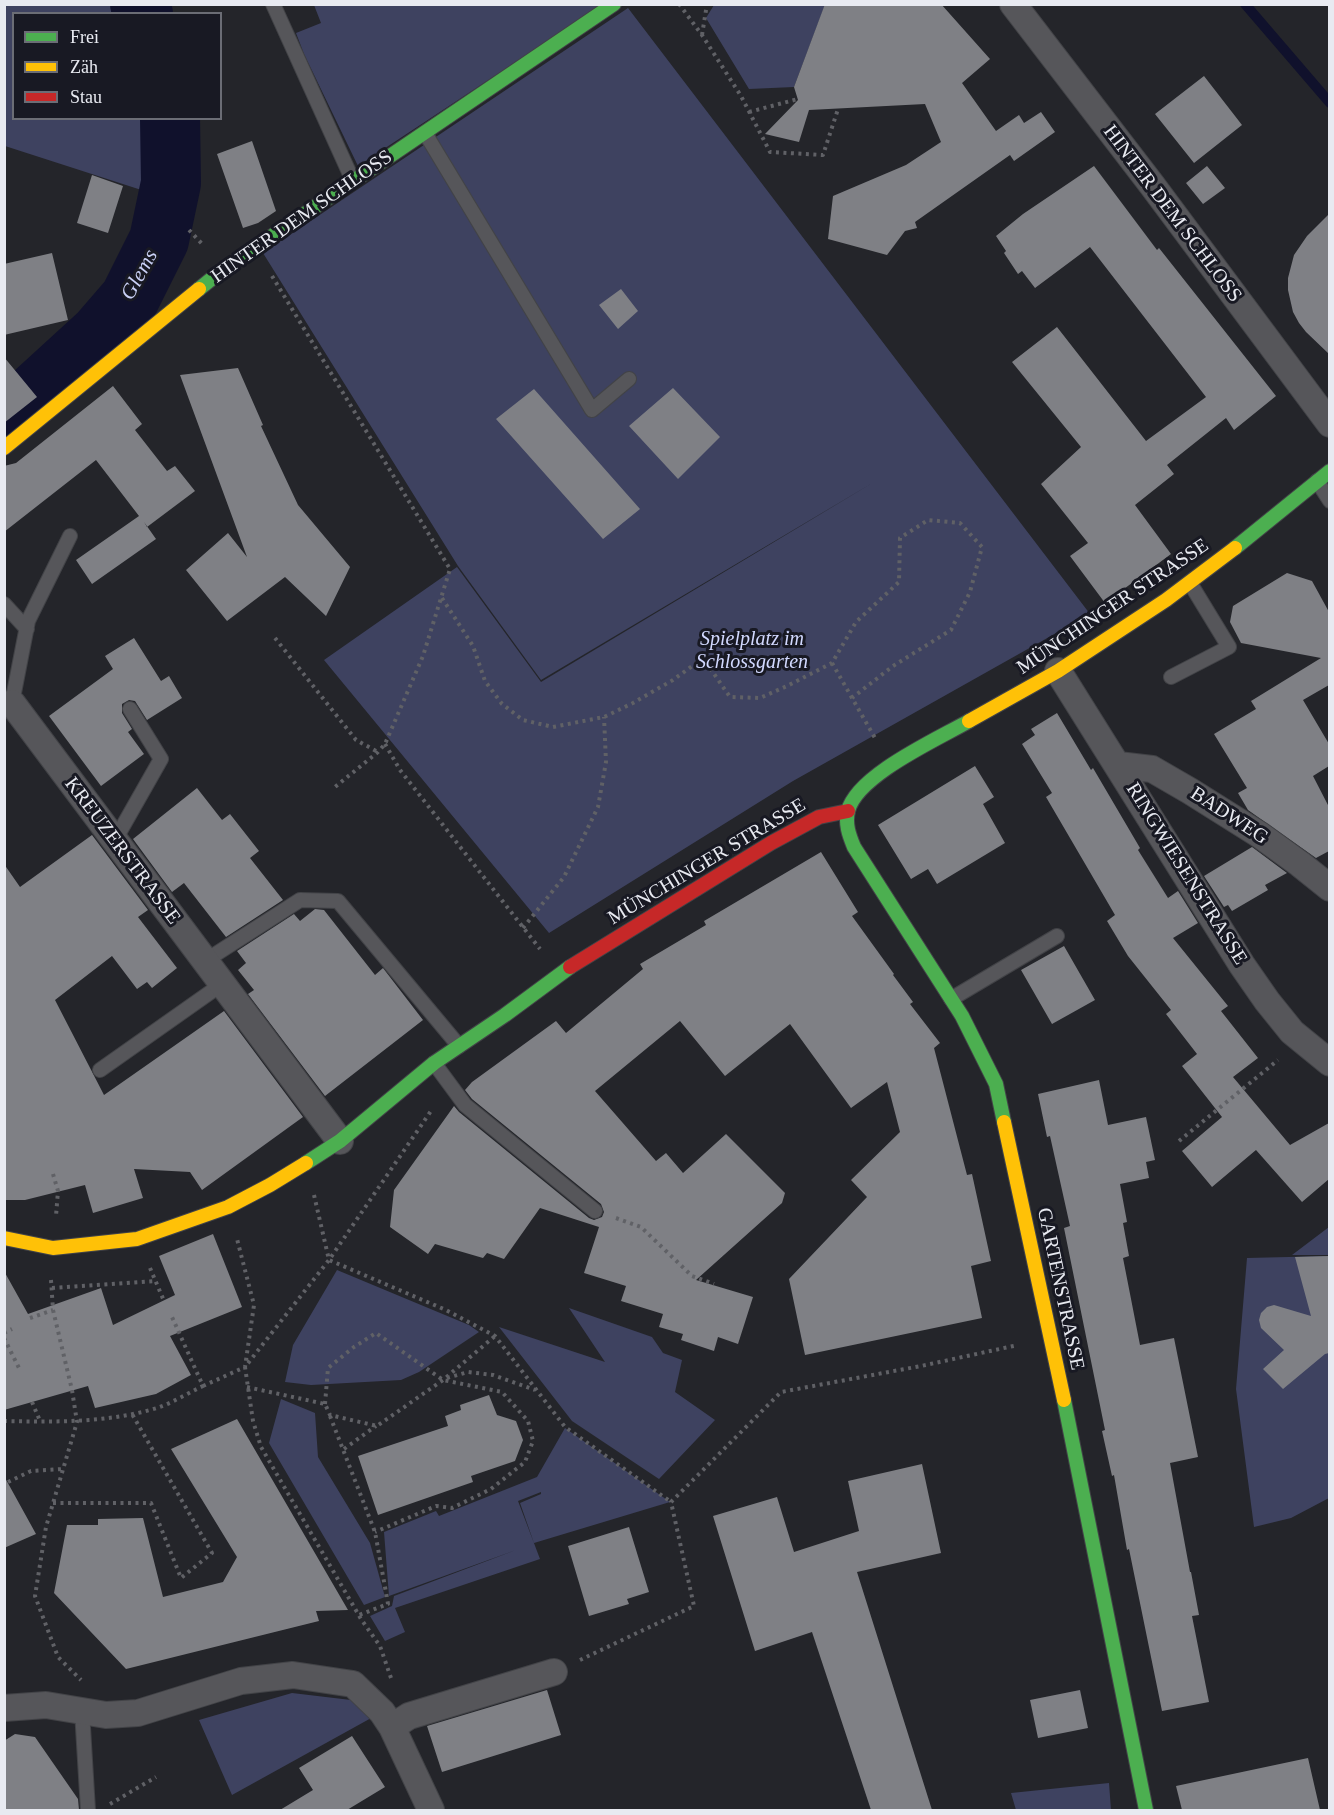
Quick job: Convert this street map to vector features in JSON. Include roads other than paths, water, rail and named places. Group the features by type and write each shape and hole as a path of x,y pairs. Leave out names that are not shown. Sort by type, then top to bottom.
{"street":[{"name":"HINTER DEM SCHLOSS","path":"4,448 225,268 614,4"},
{"name":"HINTER DEM SCHLOSS","path":"1013,4 1152,185 1329,424"},
{"name":"MÜNCHINGER STRASSE","path":"4,1238 53,1248 137,1239 228,1207 270,1185 340,1141 434,1063 560,974 771,843 819,817 848,811 857,792 891,765 1058,671 1190,583 1329,471"},
{"name":"RINGWIESENSTRASSE","path":"1058,671 1242,965 1292,1032 1329,1063"},
{"name":"KREUZERSTRASSE","path":"12,703 340,1141"},
{"name":"BADWEG","path":"1118,765 1152,769 1190,790 1260,835 1329,888"},
{"name":"GARTENSTRASSE","path":"848,811 847,829 854,847 962,1016 996,1084 1051,1338 1146,1810"},
{"path":"392,1727 409,1716 554,1672"},
{"path":"12,1707 46,1705 94,1713 138,1713 241,1682 293,1675 353,1684 382,1712 392,1727 430,1810"}],"lane":[{"path":"273,4 353,181"},
{"path":"425,133 592,410 629,379"},
{"path":"1317,481 1329,501"},
{"name":"KREUZERSTRASSE","path":"12,703 28,621 70,536"},
{"path":"1171,677 1229,647 1190,583"},
{"path":"4,604 27,629"},
{"path":"115,840 161,759 130,709"},
{"path":"205,961 300,900 338,902 459,1046"},
{"path":"951,999 1057,936"},
{"path":"100,1070 222,984"},
{"path":"434,1063 465,1105 595,1211"},
{"path":"88,1810 94,1713"}],"waterway":[{"name":"Glems","path":"140,4 142,12"},
{"path":"1245,4 1330,103"},
{"name":"Glems","path":"4,416 28,399 98,335 130,298 159,240 171,183 170,120"}],"park label":[{"name":"Spielplatz im Schlossgarten","path":"752,652"}]}
